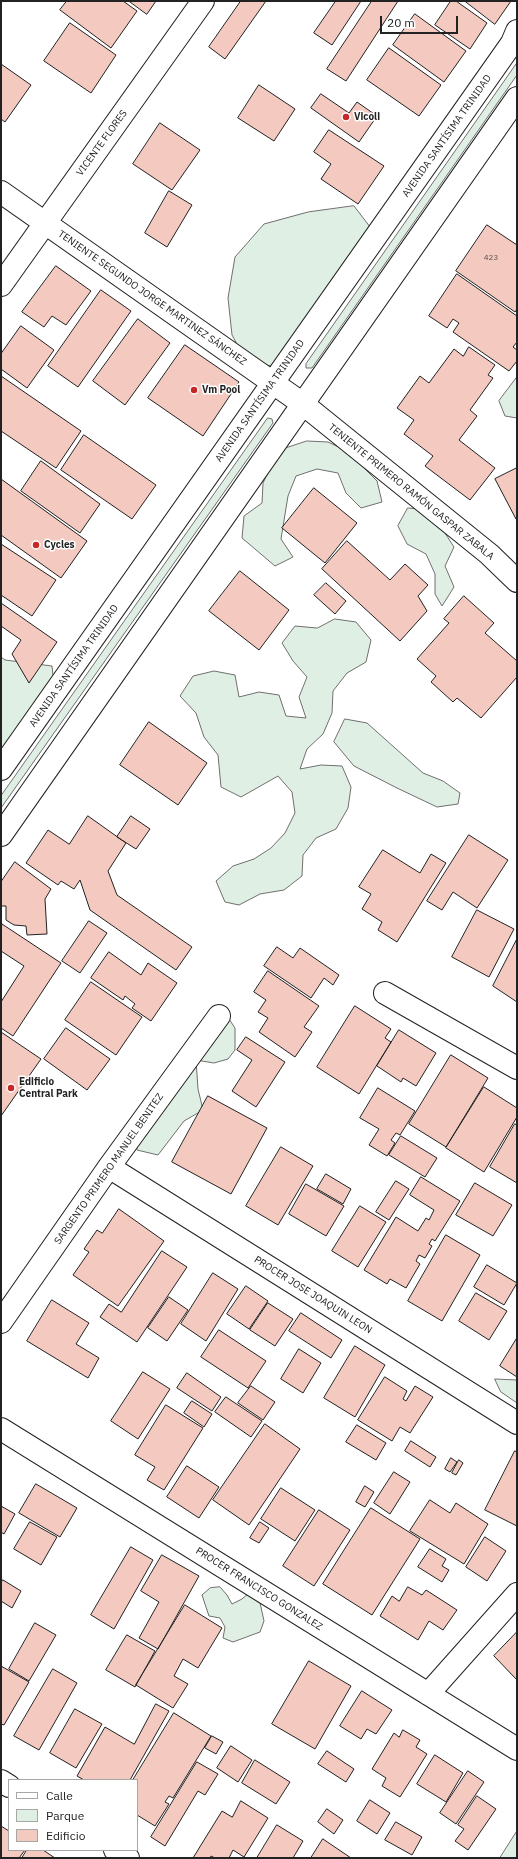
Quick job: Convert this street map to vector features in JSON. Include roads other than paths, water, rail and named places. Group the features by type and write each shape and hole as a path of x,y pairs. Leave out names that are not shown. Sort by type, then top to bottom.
{"street":[{"name":"VICENTE FLORES","path":"1,285 44,222 203,1"},
{"name":"AVENIDA SANTÍSIMA TRINIDAD","path":"1,769 512,43 517,31"},
{"path":"1,835 517,98"},
{"name":"TENIENTE SEGUNDO JORGE MARTINEZ SÁNCHEZ","path":"1,192 303,404"},
{"name":"TENIENTE PRIMERO RAMÓN GASPAR ZABALA","path":"303,404 488,554 517,581"},
{"path":"386,993 517,1068"},
{"name":"SARGENTO PRIMERO MANUEL BENITEZ","path":"1,1322 109,1168 219,1016"},
{"name":"PROCER JOSE JOAQUIN LEON","path":"109,1168 517,1422"},
{"name":"PROCER FRANCISCO GONZALEZ","path":"1,1429 517,1749"},
{"path":"428,1694 517,1594"},
{"path":"116,1851 128,1858"}],"place":[{"name":"Vicoli","path":"346,117"},
{"name":"Vm Pool","path":"194,390"},
{"name":"Cycles","path":"36,545"},
{"name":"Edificio Central Park","path":"11,1088"}]}
